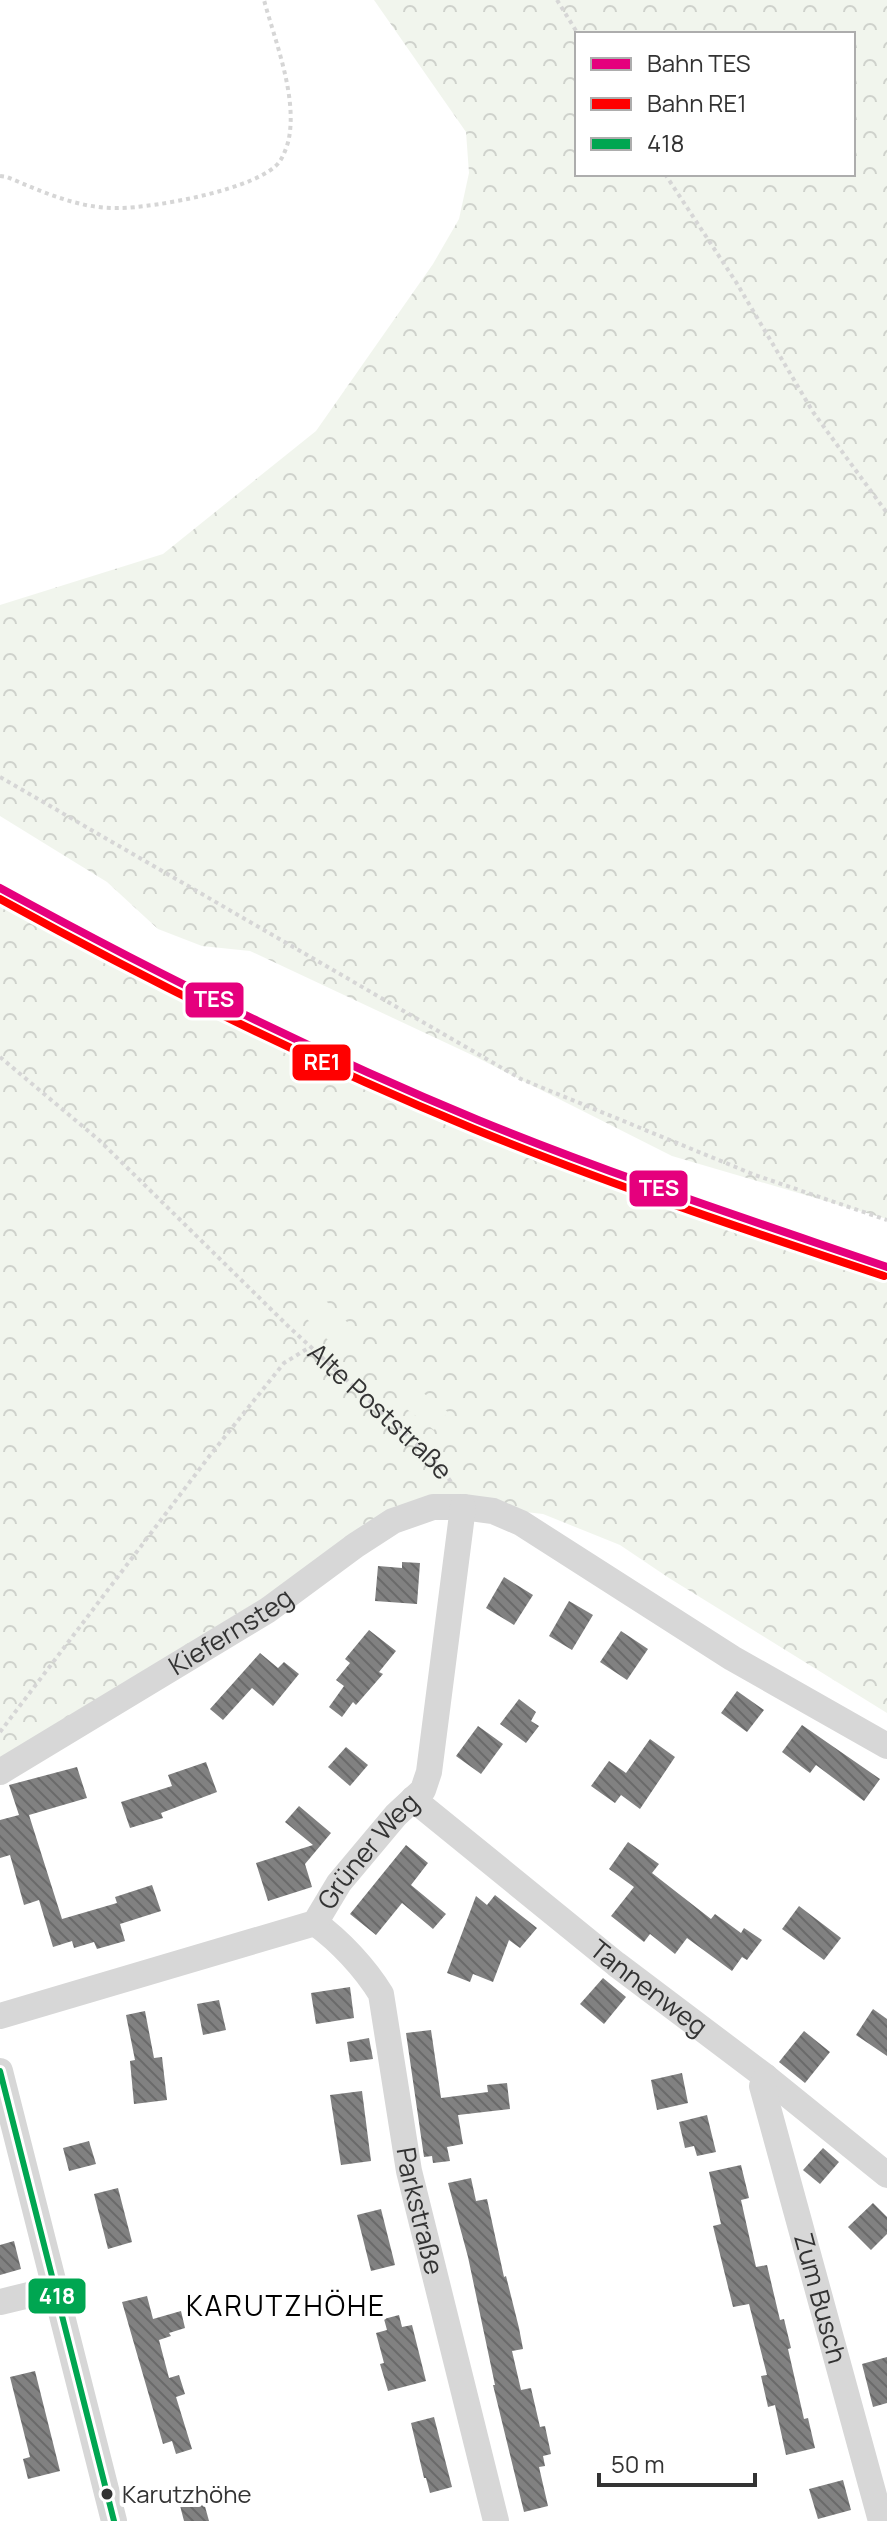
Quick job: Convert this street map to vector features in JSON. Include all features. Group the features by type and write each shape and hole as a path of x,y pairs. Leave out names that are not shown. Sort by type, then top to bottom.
{"street":[{"name":"Kiefernsteg","path":"0,1772 268,1610 393,1521 433,1507 463,1507"},
{"name":"Alte Poststraße","path":"463,1507 493,1511 521,1523 732,1658 887,1746"},
{"name":"Grüner Weg","path":"0,2016 315,1923 339,1883 396,1815 423,1790 429,1772 463,1507"},
{"name":"Tannenweg","path":"413,1799 616,1964 766,2077 887,2175"},
{"name":"Parkstraße","path":"315,1923 371,1978 381,1994 409,2171 496,2521"},
{"path":"0,2071 114,2521"},
{"name":"Zum Busch","path":"766,2077 762,2086 881,2521"},
{"path":"0,2302 54,2289"}],"path":[{"path":"0,176 59,199 118,208 191,199 253,180 279,162 289,139 290,102 264,0"},
{"path":"557,0 577,32"},
{"path":"666,176 736,282 813,412 887,513"},
{"path":"0,777 521,1079 755,1175 887,1220"},
{"name":"Alte Poststraße","path":"0,1057 99,1140 202,1244 435,1461 449,1476 463,1507"},
{"path":"0,1732 247,1408 284,1363 310,1347"}],"green space":[{"path":"374,0 887,0 887,1219 672,1156 472,1055 250,951 202,946 158,929 107,882 0,816 0,605 163,554 316,431 433,264 459,219 469,173 466,132"},
{"path":"0,905 277,1047 504,1146 887,1282 887,1713 620,1545 543,1514 466,1505 346,1548 0,1758"},
{"path":"317,1292 364,1339 345,1357 298,1310"},
{"path":"418,1389 448,1412 434,1430 404,1407"}],"building":[{"path":"402,1562 420,1563 417,1604 375,1601 378,1566 402,1568"},
{"path":"504,1577 533,1595 514,1625 486,1608"},
{"path":"569,1601 593,1615 572,1650 549,1636"},
{"path":"369,1630 396,1651 379,1672 383,1674 342,1717 329,1707 344,1686 336,1680 350,1663 345,1659"},
{"path":"621,1631 648,1649 627,1680 600,1662"},
{"path":"260,1653 278,1668 284,1662 299,1674 273,1706 252,1688 223,1720 210,1709"},
{"path":"737,1691 764,1710 747,1732 721,1713"},
{"path":"519,1699 536,1712 531,1721 539,1726 526,1743 500,1724"},
{"path":"802,1725 880,1779 864,1801 816,1765 810,1773 782,1752"},
{"path":"478,1726 503,1744 481,1774 456,1756"},
{"path":"650,1739 675,1757 640,1809 621,1795 615,1803 591,1786 609,1761 626,1773"},
{"path":"346,1747 368,1765 350,1786 328,1767"},
{"path":"206,1762 217,1792 161,1813 163,1818 130,1828 121,1802 172,1786 168,1775"},
{"path":"77,1767 87,1798 29,1815 62,1919 117,1903 115,1897 152,1885 161,1911 120,1924 125,1941 97,1949 94,1942 74,1948 72,1941 53,1947 39,1900 24,1905 10,1855 0,1858 0,1820 19,1815 9,1785"},
{"path":"299,1806 331,1833 305,1864 312,1887 268,1901 256,1863 313,1845 285,1822"},
{"path":"628,1842 659,1864 652,1873 711,1919 715,1914 741,1933 744,1928 762,1940 747,1960 742,1957 732,1971 687,1938 675,1954 650,1934 644,1942 611,1916 634,1887 609,1869"},
{"path":"406,1845 428,1863 411,1885 446,1914 433,1929 402,1903 376,1935 350,1914"},
{"path":"495,1895 537,1928 520,1948 509,1940 493,1982 473,1974 470,1982 447,1973 476,1896 487,1905"},
{"path":"799,1906 841,1938 824,1960 782,1929"},
{"path":"603,1978 626,1997 604,2024 580,2004"},
{"path":"350,1987 354,2018 316,2024 311,1993"},
{"path":"219,2000 226,2030 203,2035 197,2004"},
{"path":"873,2009 887,2019 887,2056 856,2035"},
{"path":"145,2011 154,2058 162,2057 167,2100 134,2104 130,2061 135,2060 126,2015"},
{"path":"431,2030 441,2098 488,2092 487,2085 507,2083 510,2109 458,2115 463,2144 447,2147 450,2161 433,2163 432,2156 424,2157 406,2033"},
{"path":"804,2031 830,2052 805,2083 779,2062"},
{"path":"369,2038 373,2059 350,2062 347,2042"},
{"path":"682,2073 688,2103 657,2110 651,2080"},
{"path":"362,2091 371,2161 341,2165 330,2095"},
{"path":"707,2115 716,2152 697,2156 694,2146 685,2148 679,2122"},
{"path":"89,2141 96,2164 69,2171 63,2148"},
{"path":"823,2148 839,2162 820,2184 803,2170"},
{"path":"741,2165 749,2198 741,2200 756,2267 767,2265 780,2320 784,2319 791,2348 788,2349 804,2419 808,2418 815,2448 786,2455 775,2405 768,2407 761,2376 767,2375 749,2304 733,2307 713,2226 721,2224 709,2172"},
{"path":"471,2178 476,2201 487,2199 519,2328 523,2349 512,2351 521,2390 531,2388 540,2427 545,2426 551,2454 543,2456 545,2466 539,2467 548,2506 524,2512 493,2385 468,2257 448,2183"},
{"path":"118,2188 132,2242 108,2249 94,2194"},
{"path":"873,2203 887,2217 887,2234 871,2250 848,2227"},
{"path":"381,2209 395,2265 371,2271 357,2215"},
{"path":"14,2241 21,2269 0,2275 0,2245"},
{"path":"147,2296 153,2319 181,2311 185,2328 159,2340 169,2378 179,2375 185,2394 176,2397 192,2449 176,2454 172,2441 163,2444 122,2302"},
{"path":"399,2315 402,2327 412,2325 426,2381 388,2391 376,2333 387,2330 384,2319"},
{"path":"887,2357 887,2403 873,2407 862,2364"},
{"path":"35,2371 60,2471 28,2479 23,2459 30,2457 10,2377"},
{"path":"434,2417 452,2487 430,2493 411,2423"},
{"path":"843,2480 851,2510 818,2519 809,2489"},
{"path":"201,2492 209,2521 184,2521 178,2498"}],"rail line":[{"name":"TES","path":"0,888 236,1010 417,1094 579,1160 887,1267"},
{"name":"RE1","path":"0,899 234,1021 413,1103 626,1188 884,1276"}],"transit line":[{"name":"418","path":"0,2071 114,2521"}],"place":[{"name":"Karutzhöhe","path":"107,2494"}],"district":[{"name":"KARUTZHÖHE","path":"286,2306"}]}
